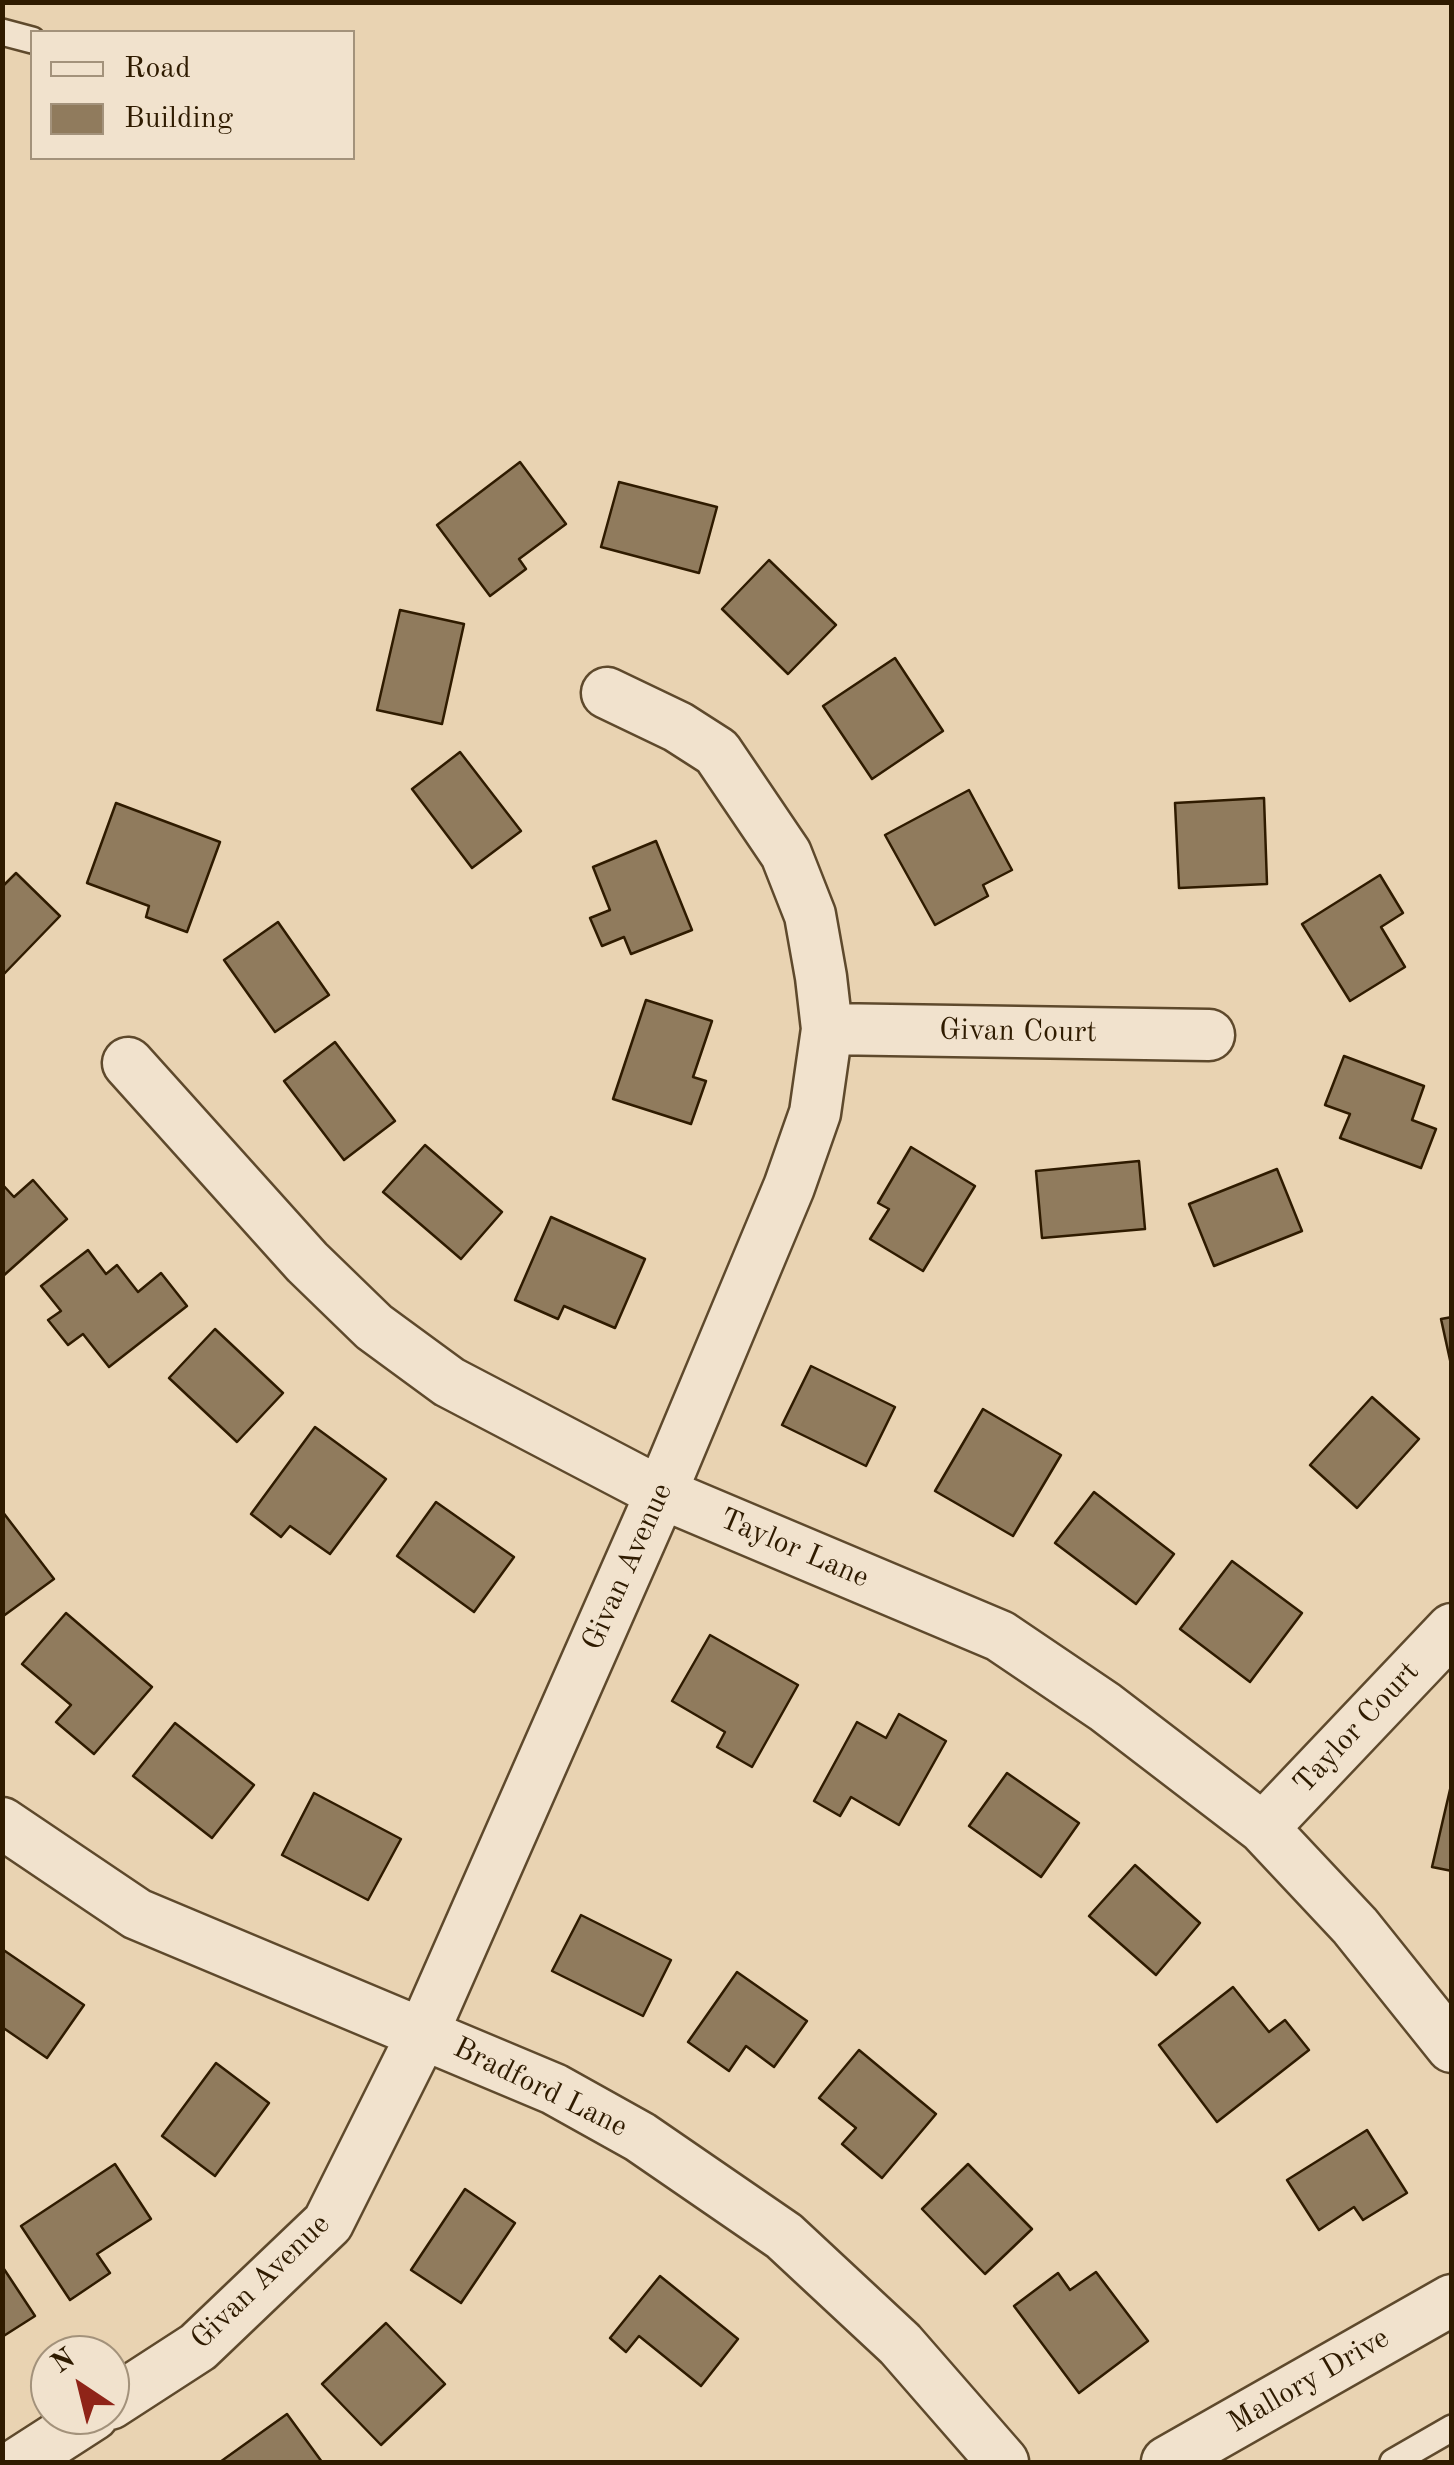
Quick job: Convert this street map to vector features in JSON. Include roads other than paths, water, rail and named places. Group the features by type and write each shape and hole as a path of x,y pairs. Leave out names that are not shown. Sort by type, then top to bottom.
{"street":[{"name":"Givan Avenue","path":"130,2391 198,2347 328,2223 423,2032 660,1494 790,1187 815,1113 827,1028 810,914 786,854 718,752 607,692"},
{"name":"Givan Court","path":"827,1028 1210,1034"},
{"name":"Taylor Lane","path":"128,1062 307,1262 374,1327 449,1382 660,1494 1000,1636 1105,1707 1263,1828 1355,1926 1452,2046"},
{"name":"Taylor Court","path":"1263,1828 1452,1629"},
{"name":"Bradford Lane","path":"2,1823 137,1914 554,2089 640,2136 784,2236 900,2344 1003,2462"},
{"name":"Mallory Drive","path":"1167,2462 1452,2300"},
{"path":"20,2462 62,2435"}],"lane":[{"path":"2,32 30,39"},
{"path":"1394,2462 1452,2428"}]}
